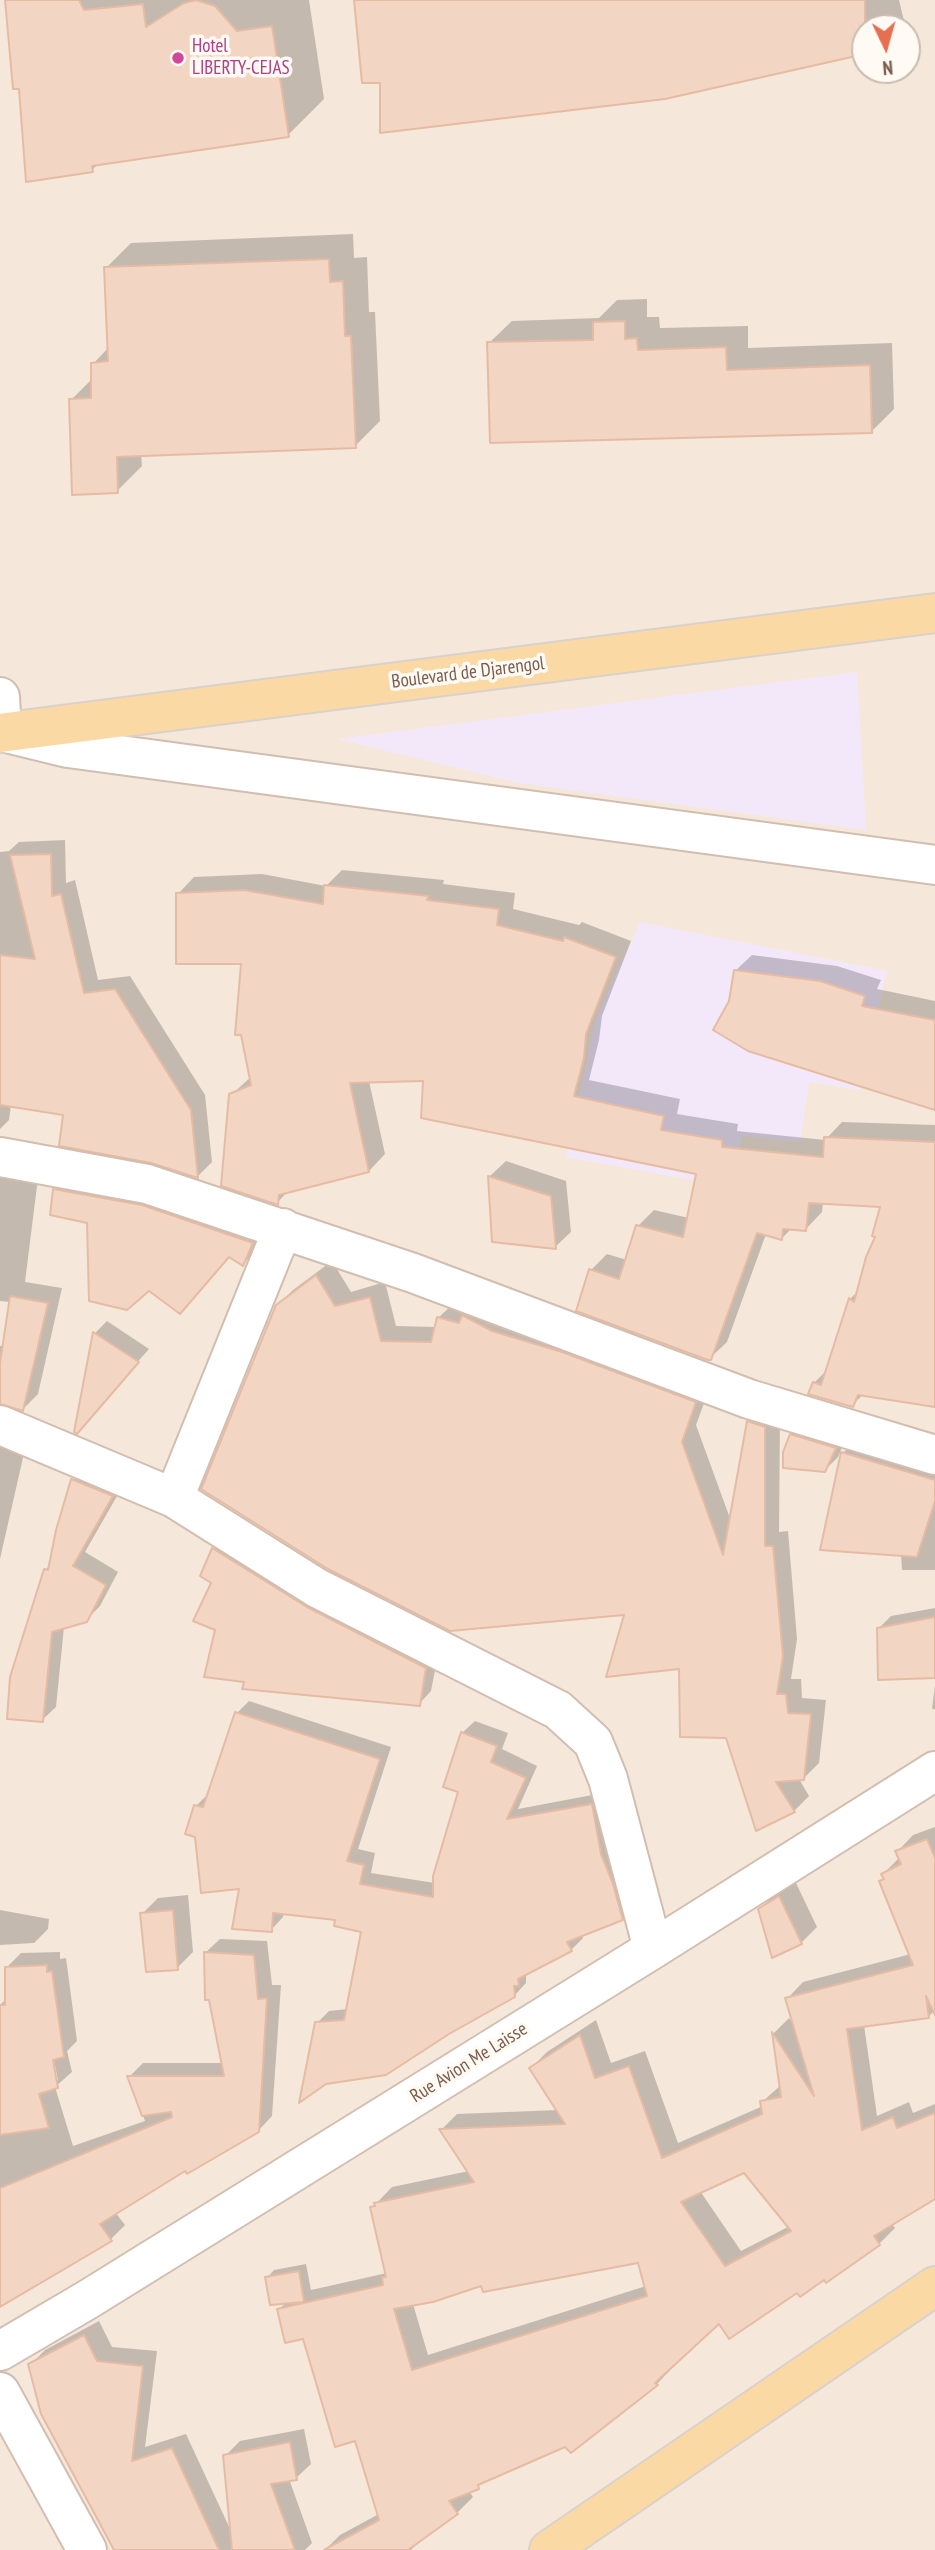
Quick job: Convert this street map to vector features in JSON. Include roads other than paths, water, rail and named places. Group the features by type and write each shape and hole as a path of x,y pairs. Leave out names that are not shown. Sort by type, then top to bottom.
{"main road":[{"name":"Boulevard de Djarengol","path":"1,721 935,613"},
{"path":"549,2550 935,2286"}],"street":[{"path":"1,721 68,748 935,865"},
{"path":"0,1157 147,1184 413,1273 749,1399 935,1455"},
{"path":"174,1498 282,1228"},
{"path":"0,1425 174,1498 317,1588 558,1710 593,1742 608,1779 653,1949"},
{"name":"Rue Avion Me Laisse","path":"0,2351 87,2300 653,1949 935,1770"},
{"path":"0,2392 87,2550"}],"place":[{"name":"Hotel LIBERTY-CEJAS","path":"178,58"}]}
